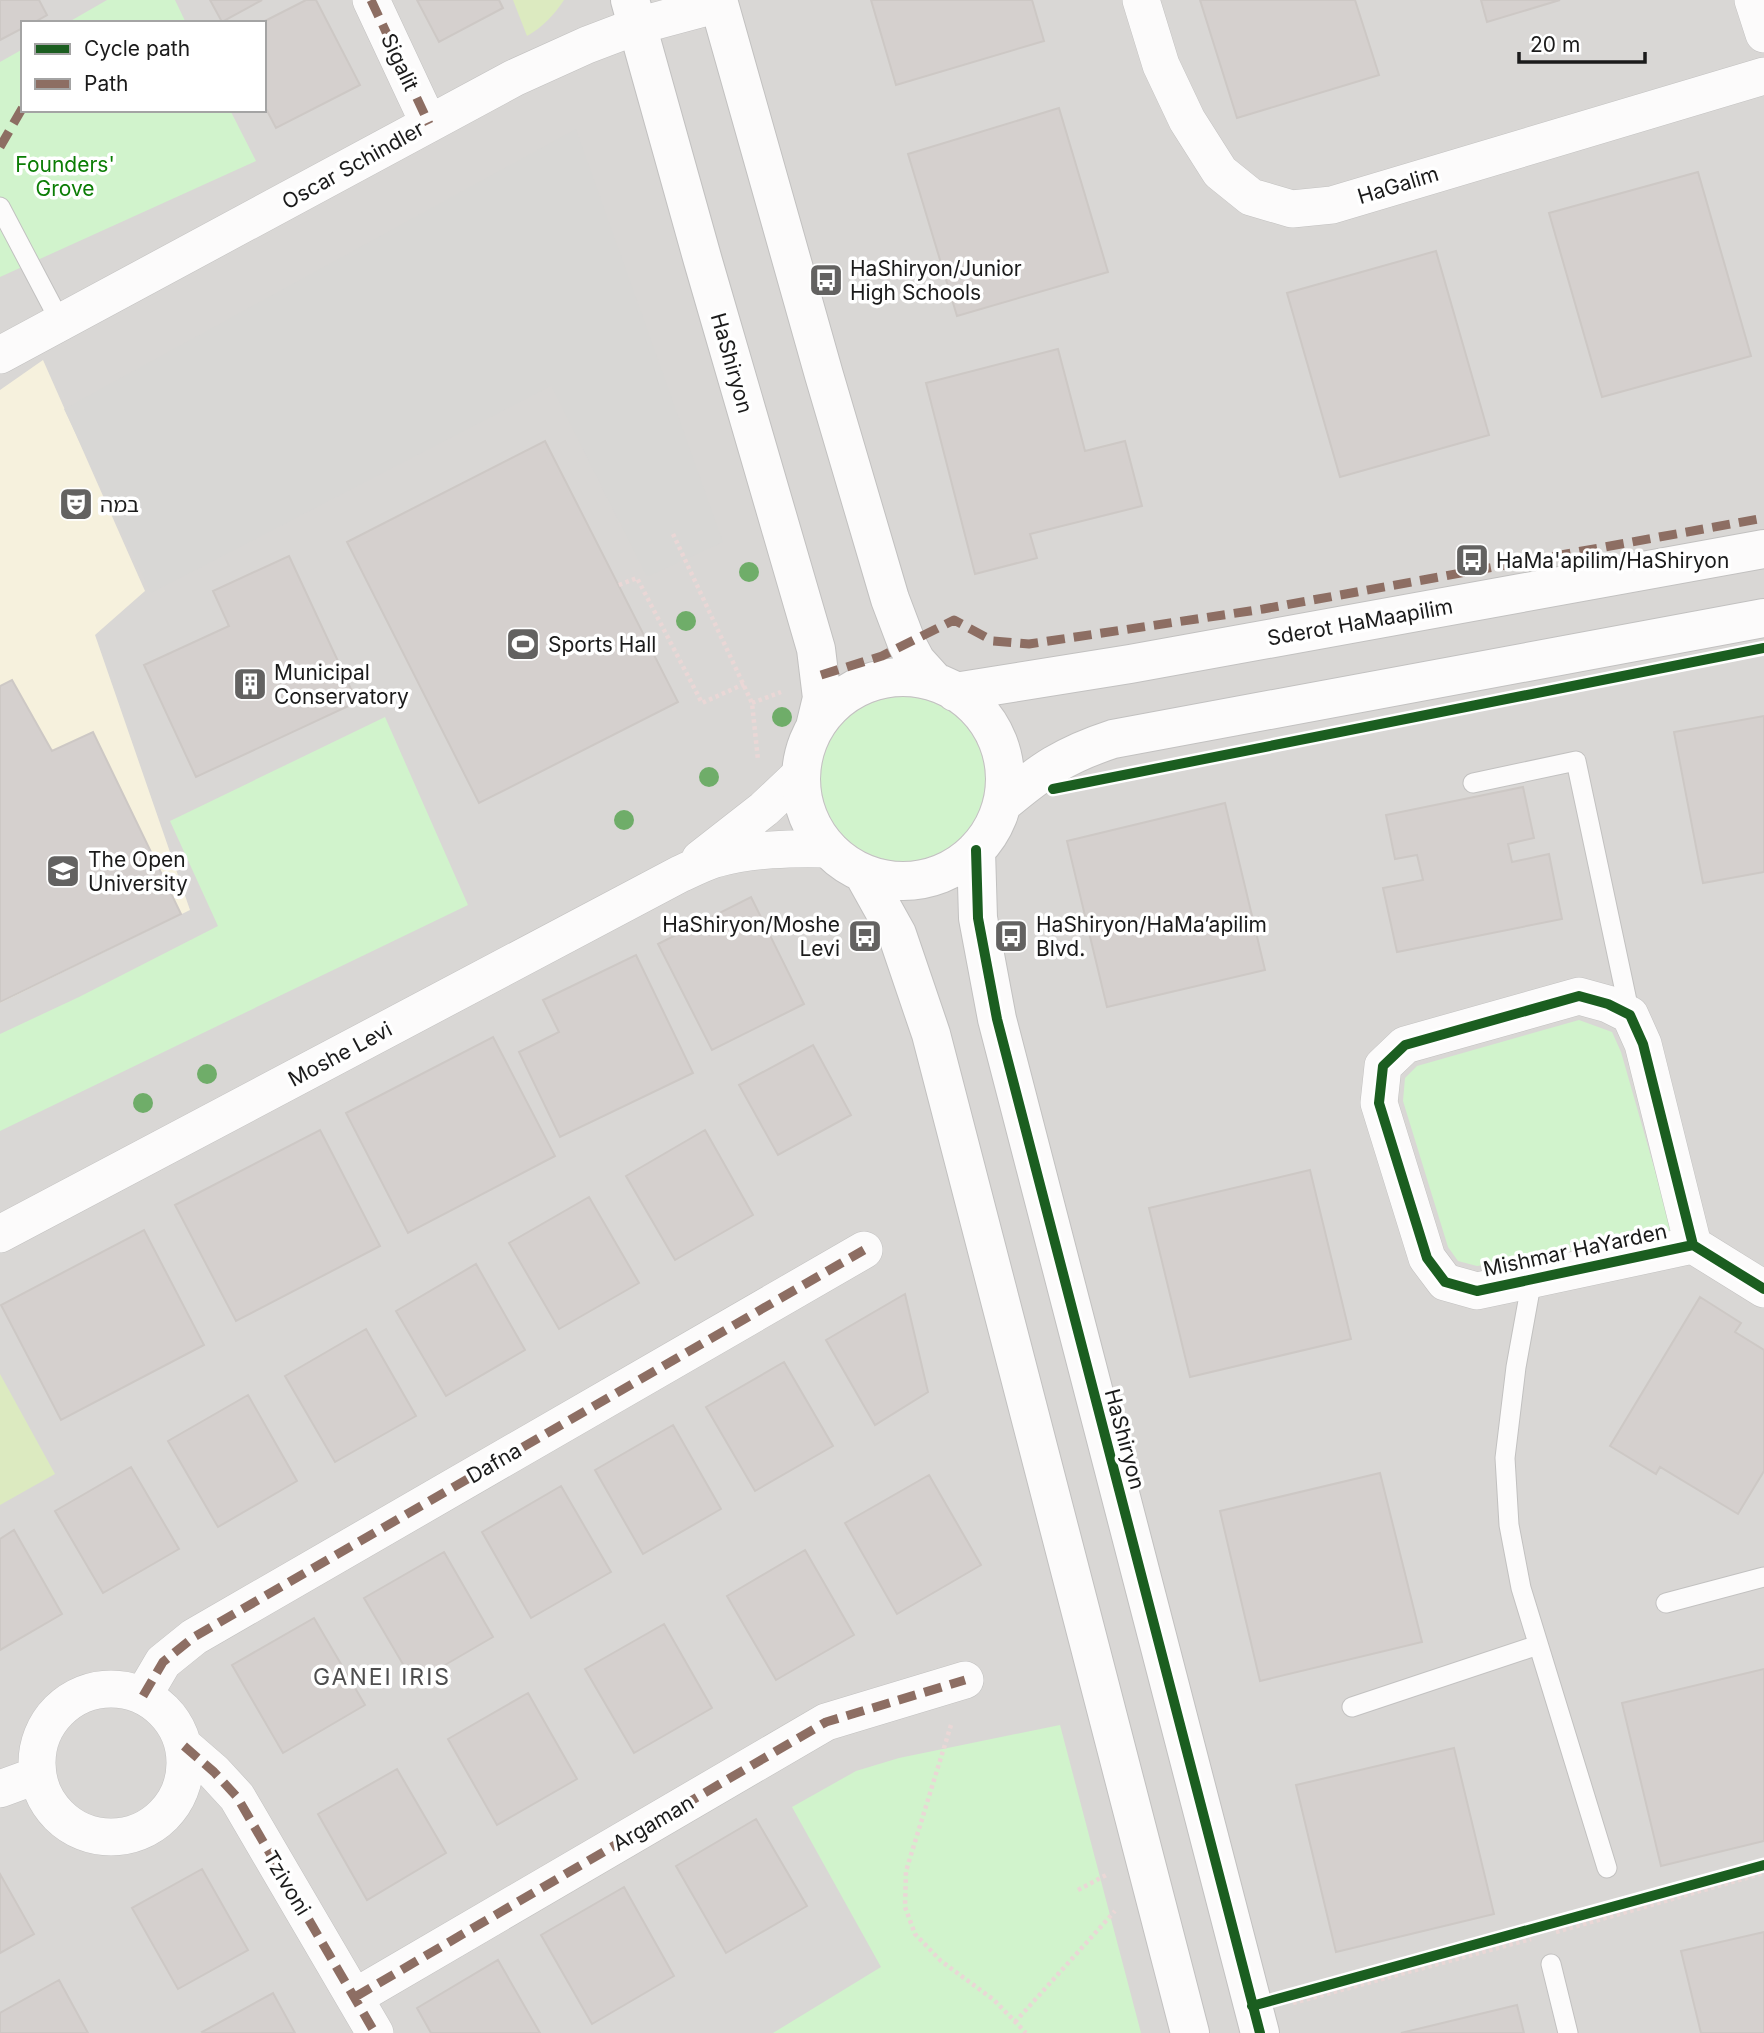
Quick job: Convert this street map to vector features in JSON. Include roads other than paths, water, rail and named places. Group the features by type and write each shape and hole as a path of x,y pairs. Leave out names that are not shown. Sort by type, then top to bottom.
{"street":[{"name":"Sigalit","path":"371,0 429,124"},
{"name":"HaGalim","path":"1141,0 1161,65 1187,120 1220,172 1251,197 1292,209 1332,205 1764,76"},
{"path":"1754,0 1764,34"},
{"name":"Oscar Schindler","path":"0,355 514,78 587,45 634,13 718,2"},
{"path":"718,2 890,599 916,661 945,687 977,709 993,732 1003,759 1005,786 1002,804 988,836 963,862 923,879 896,881 863,873 829,849 815,830 805,808 801,774 804,756 815,727 824,714 847,693 875,680 906,677 945,687"},
{"name":"HaShiryon","path":"634,13 816,649 822,698 815,727"},
{"name":"Sderot HaMaapilim","path":"945,687 1130,664 1764,549"},
{"path":"1002,804 1031,779 1057,762 1083,749 1113,739 1764,618"},
{"name":"Moshe Levi","path":"680,874 764,809 801,774"},
{"name":"Moshe Levi","path":"0,1234 680,874 713,860 748,852 780,848 829,849"},
{"name":"HaShiryon","path":"976,850 978,918 997,1019 1255,2018"},
{"path":"863,873 897,934 932,1034 1190,2033"},
{"name":"Mishmar HaYarden","path":"1693,1245 1643,1044 1630,1015 1608,1004 1579,996 1405,1045 1383,1066 1378,1103 1427,1258 1445,1282 1477,1291 1693,1245 1764,1289"},
{"name":"Dafna","path":"143,1696 163,1662 194,1637 864,1250"},
{"name":"Argaman","path":"355,1997 826,1722 965,1680"},
{"path":"118,1688 143,1696 164,1711 184,1746 185,1772 177,1797 161,1818 140,1832 126,1836 100,1837 63,1820 46,1800 38,1775 37,1750 43,1731 58,1710 80,1695 93,1690 118,1688"},
{"name":"Tzivoni","path":"184,1746 237,1797 375,2033"},
{"path":"0,1789 38,1775"}],"lane":[{"path":"0,207 61,323"},
{"path":"1474,783 1576,761 1630,1015"},
{"path":"1532,1279 1516,1367 1505,1458 1509,1525 1521,1588 1607,1868"},
{"path":"1666,1603 1764,1577"},
{"path":"1352,1707 1538,1645"},
{"path":"1551,1964 1568,2033"}],"place":[{"name":"HaShiryon/Junior High Schools","path":"826,280"},
{"name":"במה","path":"76,504"},
{"name":"HaMa'apilim/HaShiryon","path":"1472,560"},
{"name":"Sports Hall","path":"523,644"},
{"name":"Municipal Conservatory","path":"250,684"},
{"name":"The Open University","path":"63,871"},
{"name":"HaShiryon/Moshe Levi","path":"865,936"},
{"name":"HaShiryon/HaMa’apilim Blvd.","path":"1011,936"}],"district":[{"name":"GANEI IRIS","path":"382,1677"}],"park label":[{"name":"Founders' Grove","path":"65,176"}]}
